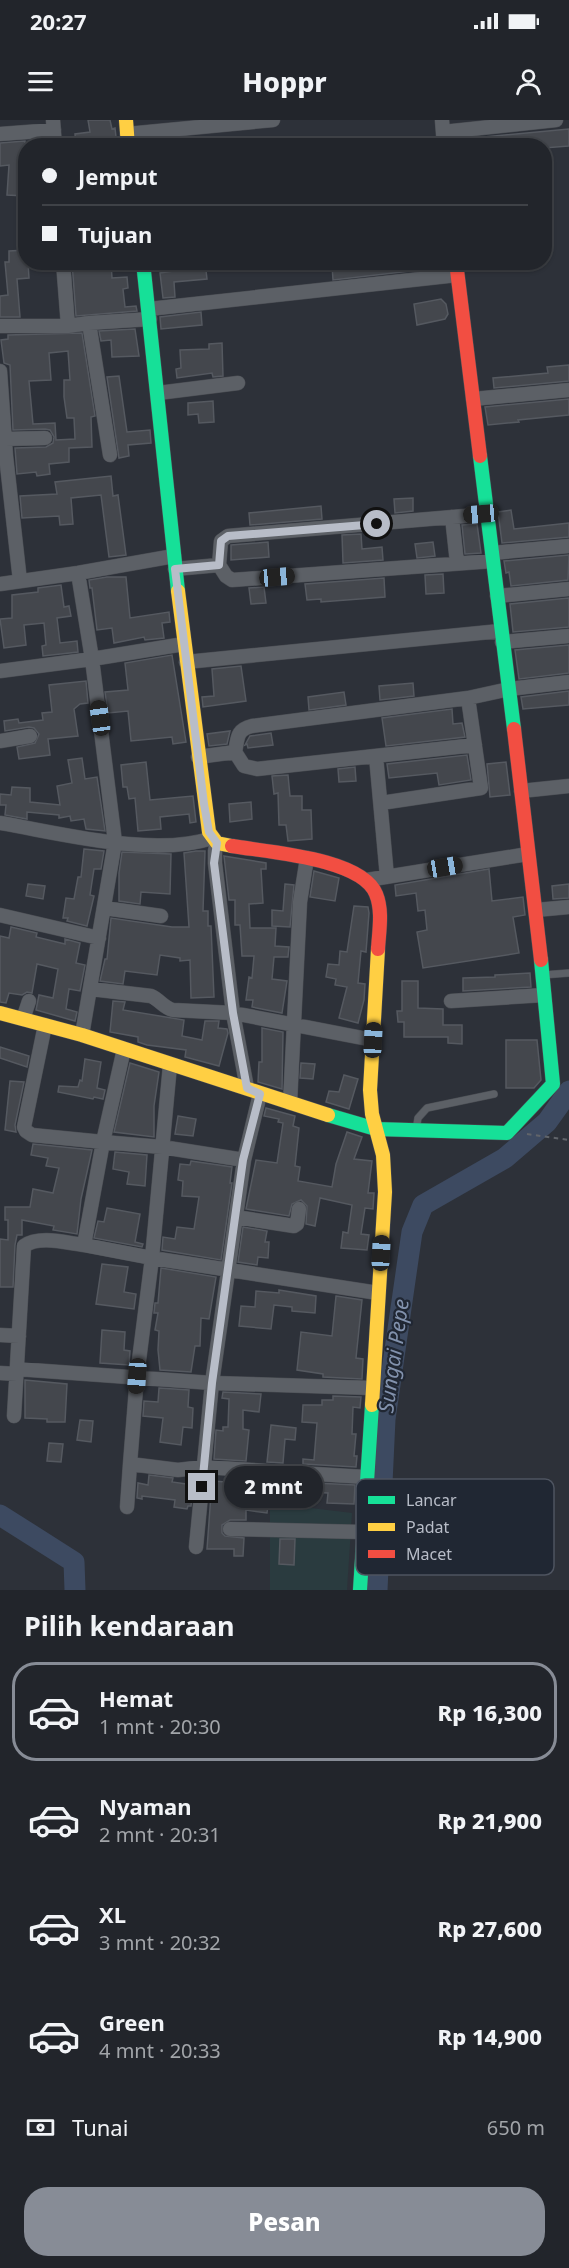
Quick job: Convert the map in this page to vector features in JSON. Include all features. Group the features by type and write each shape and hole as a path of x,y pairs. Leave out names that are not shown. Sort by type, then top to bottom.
{"main road":[{"path":"144,270 174,563 207,825 215,840 332,863 357,873 367,880 376,893 380,912 370,1090 372,1114 383,1155 385,1192 366,1477"},
{"path":"0,1013 82,1035 376,1129 507,1132 553,1084 536,910 456,270"},
{"path":"360,1590 361,1575"}],"street":[{"path":"127,133 273,120"},
{"path":"443,133 556,120"},
{"path":"0,134 53,125"},
{"path":"64,270 68,326"},
{"path":"0,326 68,326 449,270"},
{"path":"88,323 110,455"},
{"path":"0,371 5,439 4,478 20,581"},
{"path":"158,393 238,383"},
{"path":"473,399 569,390"},
{"path":"5,439 45,438"},
{"path":"488,514 228,536 221,541 219,565 226,576 232,580 457,563 569,546"},
{"path":"452,517 457,563"},
{"path":"0,584 174,563 219,565"},
{"path":"78,573 92,659 115,842 82,1035"},
{"path":"497,596 569,589"},
{"path":"186,662 501,636 569,636"},
{"path":"0,670 92,659 184,644"},
{"path":"475,745 257,769 244,766 236,752 239,734 243,729 252,726 468,698 509,689 569,682"},
{"path":"381,803 481,788 468,698"},
{"path":"0,741 30,736"},
{"path":"198,757 236,752"},
{"path":"376,756 387,877"},
{"path":"521,791 569,786"},
{"path":"0,823 134,845 215,840 214,863 233,1013 253,1091 212,1383 196,1546"},
{"path":"367,880 528,854"},
{"path":"290,1103 300,902 307,858"},
{"path":"536,910 569,907"},
{"path":"104,908 161,916"},
{"path":"0,915 99,938"},
{"path":"91,989 151,996 160,1000 167,1009 172,1010 233,1013 373,1040"},
{"path":"451,1001 544,995"},
{"path":"23,1019 29,1001"},
{"path":"45,1025 24,1126 26,1131 32,1135 162,1147 243,1160"},
{"path":"84,1245 103,1142 124,1050"},
{"path":"127,1507 137,1376 152,1258 170,1065"},
{"path":"236,1217 294,1226 297,1224 299,1209"},
{"path":"14,1416 24,1246 30,1242 39,1240 84,1245 228,1271 378,1293"},
{"path":"0,1335 19,1336"},
{"path":"0,1373 17,1371 137,1376 212,1383 372,1388"},
{"path":"130,1464 178,1470 203,1467 366,1477"},
{"path":"230,1528 356,1532"}],"lane":[{"path":"543,975 569,973"},
{"path":"416,1130 418,1118 427,1108 494,1094"}],"path":[{"path":"521,1133 569,1140"}],"shaded area":[{"path":"270,1503 352,1513 347,1590 270,1590"}],"building":[{"path":"88,120 110,120 112,129 115,128 116,138 75,138 75,134 90,132"},
{"path":"569,129 569,146 552,147 552,138 474,138"},
{"path":"18,142 18,196 7,195 9,165 0,166 0,143"},
{"path":"18,250 18,270 28,270 29,278 17,279 20,317 0,317 0,296 8,295 5,262 9,262 9,251"},
{"path":"73,270 112,270 112,278 127,277 128,288 123,289 125,307 136,306 137,311 76,316"},
{"path":"206,270 207,279 174,282 175,297 163,298 160,273"},
{"path":"332,270 419,270 333,280"},
{"path":"441,299 446,304 448,314 445,319 417,325 414,304"},
{"path":"201,312 202,325 161,329 160,317"},
{"path":"135,329 139,356 112,357 111,340 101,341 99,331"},
{"path":"82,333 95,416 91,417 92,447 69,448 69,462 49,464 50,474 37,476 36,472 17,474 15,448 46,447 53,443 54,437 50,430 45,429 13,430 10,365 4,363 1,340 8,339 8,335","holes":["68,351 70,380 64,380 64,397 67,418 74,418 75,439 56,440 55,423 33,424 29,381 51,380 49,353"]},
{"path":"222,343 223,376 213,377 212,373 177,378 176,369 181,368 180,350 209,349 209,344"},
{"path":"569,365 569,381 494,388 493,378 548,373 547,367"},
{"path":"119,376 127,432 150,430 151,443 128,445 129,456 119,458 107,377"},
{"path":"569,399 569,415 488,425 485,407"},
{"path":"213,401 214,422 199,423 198,414 188,415 188,403"},
{"path":"111,476 113,496 118,495 126,555 109,557 101,495 71,498 73,524 60,525 59,516 22,518 20,496 57,494 55,482"},
{"path":"413,498 413,511 395,513 394,499"},
{"path":"321,506 322,519 250,525 249,513"},
{"path":"511,510 514,529 569,523 569,537 502,543 498,512"},
{"path":"477,524 481,553 465,554 462,525"},
{"path":"361,534 362,549 382,547 383,560 343,563 342,535"},
{"path":"268,542 269,557 231,560 231,545"},
{"path":"433,542 435,556 417,558 415,544"},
{"path":"569,555 568,580 511,586 509,572 506,573 504,561"},
{"path":"443,574 444,593 426,594 425,575"},
{"path":"126,577 130,618 169,612 170,622 162,623 164,638 145,640 144,637 114,643 112,628 97,630 89,580"},
{"path":"384,578 385,597 321,602 321,599 307,600 305,584"},
{"path":"61,585 64,607 69,606 71,616 57,618 60,643 77,641 78,652 43,656 42,646 46,645 44,623 24,625 26,645 4,648 0,619 12,618 12,595 38,592 38,588"},
{"path":"264,587 266,603 251,604 249,588"},
{"path":"569,598 569,627 513,632 510,604"},
{"path":"569,645 569,673 519,679 515,650"},
{"path":"172,655 186,742 173,744 172,737 131,741 128,711 108,713 105,692 128,690 125,663"},
{"path":"241,666 246,701 203,707 202,697 214,696 212,669"},
{"path":"86,681 88,703 80,704 74,709 78,736 48,739 50,755 19,759 17,747 35,743 39,734 34,728 29,727 5,731 4,721 18,719 19,723 43,720 42,713 52,712 49,685"},
{"path":"413,683 414,696 380,700 379,686"},
{"path":"569,691 569,705 523,709 521,697"},
{"path":"344,692 346,705 309,710 308,697"},
{"path":"452,709 453,724 462,723 465,737 386,746 382,718"},
{"path":"230,731 227,744 209,746 207,734"},
{"path":"271,733 273,745 248,748 247,744 245,745 250,736"},
{"path":"467,755 471,780 439,785 437,773 389,778 387,764"},
{"path":"82,758 85,779 97,777 105,831 86,829 84,819 71,821 70,816 59,818 59,815 27,812 27,819 5,815 6,805 0,805 0,794 11,795 12,787 30,788 30,802 60,805 57,786 72,783 68,760"},
{"path":"146,762 150,800 193,796 196,822 190,823 189,814 160,817 161,829 138,831 135,798 129,799 127,787 123,787 121,765"},
{"path":"506,762 510,795 490,797 487,764"},
{"path":"355,767 356,781 339,782 338,769"},
{"path":"288,775 290,796 302,796 302,810 311,810 312,839 288,841 286,825 279,825 278,793 274,794 272,776"},
{"path":"251,802 252,819 230,822 229,804"},
{"path":"84,849 104,851 101,869 94,869 90,895 94,896 87,926 63,918 66,898 74,899 78,877 81,877"},
{"path":"205,851 203,911 208,911 208,926 211,926 214,997 191,998 190,960 180,961 180,958 160,955 157,975 125,971 123,984 100,981 105,959 107,959 111,918 172,927 189,927 184,853"},
{"path":"122,852 171,854 170,894 141,892 140,904 119,901"},
{"path":"224,856 266,863 266,869 261,869 263,903 249,904 250,928 276,928 275,946 289,947 288,957 274,957 272,979 287,981 282,1013 252,1007 253,1000 246,1000 249,977 252,978 254,956 242,956 240,925 235,925 235,900 229,900"},
{"path":"489,869 492,901 523,897 525,915 513,917 519,953 423,968 417,932 427,930 425,910 418,911 416,893 396,896 395,885"},
{"path":"314,871 339,878 335,901 310,897"},
{"path":"28,884 45,886 43,899 26,896"},
{"path":"285,884 294,885 290,927 272,926 272,910 283,911"},
{"path":"569,884 569,898 553,899 552,886"},
{"path":"354,906 368,907 369,913 366,952 361,951 358,983 365,984 364,1000 358,1023 339,1018 347,987 335,985 336,979 326,977 328,964 339,965 340,951 347,952"},
{"path":"11,927 37,933 36,937 65,944 65,939 80,943 76,963 85,965 80,991 69,989 66,1009 77,1012 75,1021 36,1010 39,995 53,998 58,969 37,964 32,993 27,992 22,995 9,993 6,1003 0,1002 0,936 9,938"},
{"path":"530,973 531,987 463,991 463,978"},
{"path":"402,981 418,981 418,1008 443,1009 443,1025 462,1025 462,1044 448,1043 448,1037 404,1037 404,1022 398,1022 397,1011 402,1011"},
{"path":"113,1001 125,1002 123,1010 184,1020 182,1036 202,1040 205,1021 219,1021 218,1028 227,1029 228,1033 219,1066 185,1057 186,1050 147,1045 138,1042 138,1037 110,1032"},
{"path":"262,1028 283,1032 282,1089 258,1082 259,1062 262,1062"},
{"path":"506,1040 537,1040 541,1080 534,1088 506,1088"},
{"path":"0,1047 29,1056 27,1067 0,1058"},
{"path":"85,1059 101,1062 97,1088 105,1090 103,1099 58,1092 59,1086 78,1087 80,1080 82,1081"},
{"path":"130,1063 159,1072 154,1106 154,1137 114,1132"},
{"path":"301,1063 315,1064 313,1079 300,1078"},
{"path":"344,1075 358,1079 349,1109 326,1102 329,1091 339,1092"},
{"path":"10,1081 24,1082 15,1125 16,1132 5,1130"},
{"path":"266,1108 295,1116 293,1126 299,1128 295,1166 300,1167 298,1181 332,1187 336,1164 347,1132 362,1137 354,1159 372,1161 368,1193 374,1193 373,1209 365,1208 361,1234 369,1235 367,1250 341,1248 343,1232 348,1233 352,1205 320,1198 315,1226 306,1224 307,1206 301,1200 292,1204 289,1216 246,1209 256,1160 277,1163 283,1123 278,1122 279,1119 264,1116"},
{"path":"178,1116 196,1119 193,1136 175,1134"},
{"path":"33,1144 92,1150 81,1199 77,1234 53,1230 54,1226 22,1220 22,1235 17,1235 15,1245 13,1287 0,1287 0,1239 8,1240 8,1220 5,1220 5,1207 30,1207 33,1189 53,1193 59,1168 46,1166 48,1158 31,1155"},
{"path":"115,1152 147,1155 145,1186 127,1184 129,1172 113,1169"},
{"path":"191,1161 232,1167 230,1183 232,1183 221,1260 162,1250 163,1237 175,1239 177,1227 194,1229 199,1197 182,1196 183,1181 178,1180 180,1164 190,1165"},
{"path":"107,1208 140,1214 135,1242 143,1244 142,1247 94,1238 98,1221 104,1222"},
{"path":"243,1227 267,1231 265,1242 269,1242 268,1258 258,1257 257,1265 238,1262"},
{"path":"102,1264 128,1267 124,1292 136,1294 134,1309 96,1304"},
{"path":"161,1268 216,1277 209,1319 201,1318 200,1346 195,1346 191,1372 160,1370 159,1331 155,1330 158,1313 154,1313 155,1303 158,1303"},
{"path":"279,1290 316,1296 315,1313 292,1311 292,1307 274,1305 271,1329 239,1326 241,1306 255,1307 256,1291 279,1293"},
{"path":"336,1296 362,1300 356,1358 363,1359 362,1379 323,1377 323,1374 297,1370 301,1332 332,1336"},
{"path":"102,1330 125,1332 124,1350 130,1351 129,1365 100,1363"},
{"path":"25,1380 67,1384 65,1422 25,1418"},
{"path":"159,1388 189,1390 188,1407 193,1408 192,1428 183,1427 181,1445 160,1442 163,1418 143,1416 144,1401 158,1402"},
{"path":"223,1392 261,1394 259,1412 243,1410 243,1429 249,1430 246,1461 214,1459 216,1430 223,1431 223,1427 228,1427 229,1399 222,1398"},
{"path":"333,1396 361,1397 360,1408 353,1407 352,1434 356,1434 354,1456 357,1456 356,1467 303,1464 303,1459 314,1460 317,1423 302,1422 303,1405 322,1405 322,1400 333,1400"},
{"path":"80,1420 93,1421 91,1442 77,1440"},
{"path":"271,1425 296,1428 295,1440 285,1439 283,1463 267,1462"},
{"path":"49,1443 63,1444 61,1462 47,1461"},
{"path":"149,1475 173,1478 172,1482 193,1485 191,1506 187,1509 174,1507 175,1500 142,1496 142,1499 137,1498 138,1483 148,1485"},
{"path":"212,1481 271,1485 267,1513 246,1510 246,1520 230,1520 222,1525 222,1533 225,1536 244,1538 243,1556 234,1556 234,1549 207,1549"},
{"path":"295,1482 355,1485 354,1504 327,1503 328,1493 308,1492 308,1496 294,1496"},
{"path":"280,1539 295,1539 294,1565 279,1564"}],"waterway":[{"name":"Sungai Pepe","path":"382,1479 385,1419 412,1232 423,1205 505,1158 547,1122 569,1091"},
{"path":"0,1515 74,1562 75,1590"},
{"name":"Sungai Pepe","path":"377,1590 378,1575"}],"traffic: fast":[{"path":"144,270 178,591"},
{"path":"480,456 514,729"},
{"path":"328,1115 376,1129 507,1133 553,1084 541,960"},
{"path":"367,1479 372,1405"},
{"path":"360,1590 361,1575"}],"traffic: slow":[{"path":"126,120 127,138"},
{"path":"178,591 209,832 217,843 232,846"},
{"path":"372,1405 385,1192 383,1155 372,1114 370,1090 378,949"},
{"path":"0,1013 82,1035 328,1115"}],"traffic: jam":[{"path":"457,270 480,456"},
{"path":"514,729 541,960"},
{"path":"232,846 289,854 353,872 367,882 376,894 380,921 378,949"}],"route":[{"path":"202,1487 212,1383 243,1160 260,1094 247,1088 233,1013 214,863 217,843 212,838 207,825 175,569 219,565 221,541 228,536 377,524"}]}
